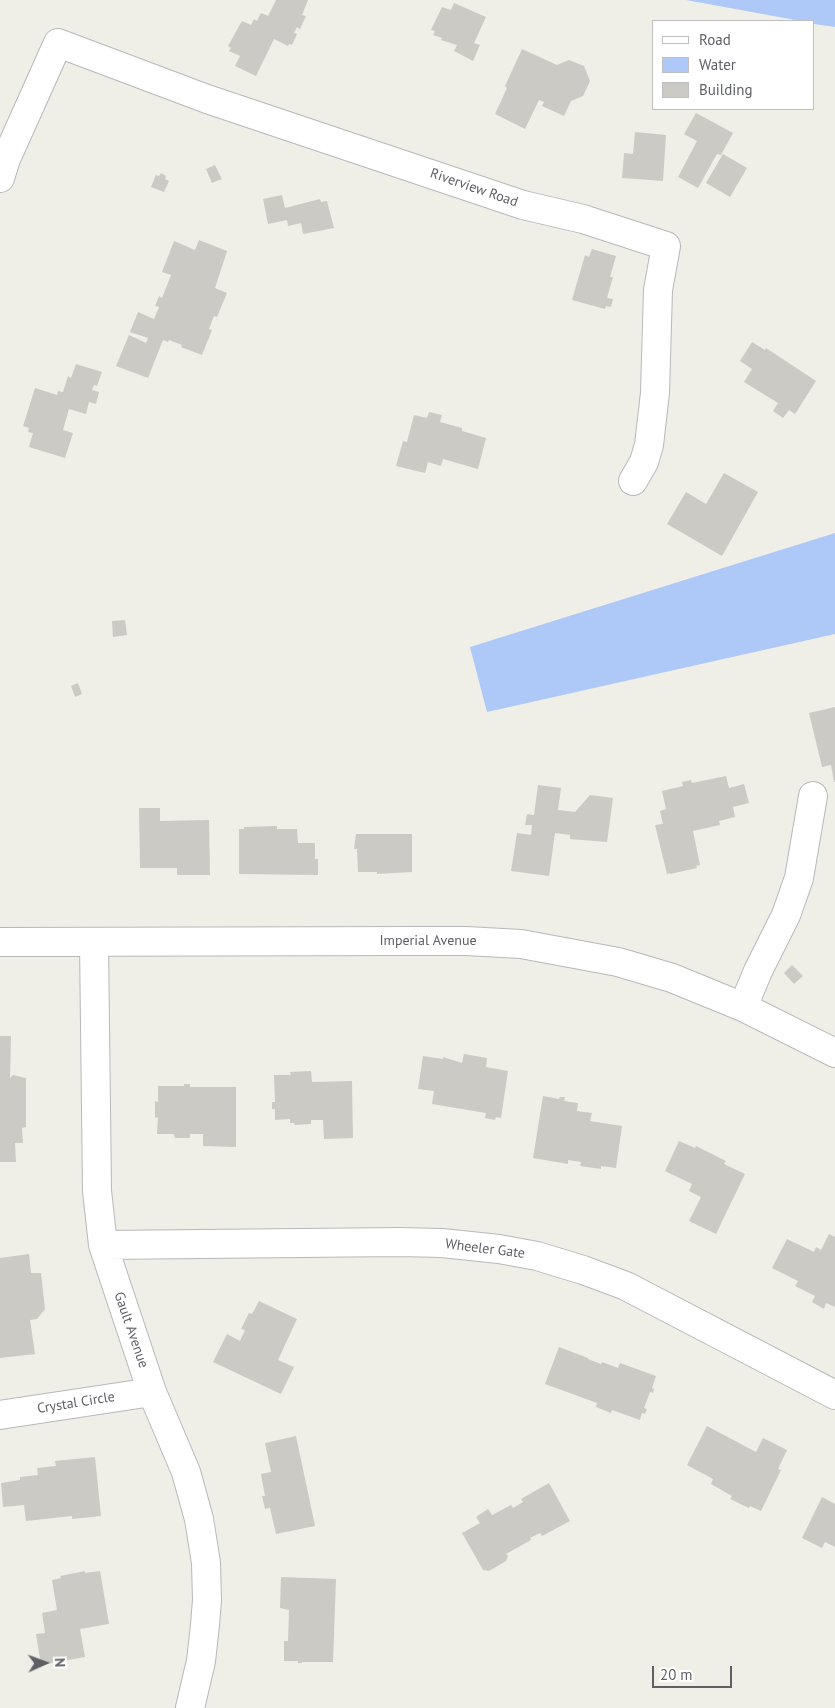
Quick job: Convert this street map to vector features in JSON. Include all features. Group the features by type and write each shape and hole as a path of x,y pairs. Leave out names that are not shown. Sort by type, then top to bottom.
{"street":[{"name":"Riverview Road","path":"0,178 6,159 58,43 207,99 524,205 583,219 666,246 658,290 654,393 649,446 644,462 632,481"},
{"path":"743,1007 758,971 786,915 799,878 813,796"},
{"name":"Imperial Avenue","path":"0,942 474,941 521,944 585,955 643,969 689,984 743,1007 835,1052"},
{"name":"Gault Avenue","path":"94,942 97,1191 103,1245 152,1392 186,1472 199,1519 206,1563 207,1600 205,1625 201,1661 190,1708"},
{"name":"Wheeler Gate","path":"103,1245 442,1243 537,1256 626,1286 835,1395"},
{"name":"Crystal Circle","path":"0,1415 152,1392"}],"water":[{"path":"686,0 835,0 835,27 815,24 815,20 796,20"},
{"path":"835,533 835,634 487,712 470,647"}],"building":[{"path":"276,0 308,0 302,15 306,16 300,29 297,27 294,33 297,34 292,45 289,44 288,46 274,39 256,76 235,66 240,56 229,51 231,48 228,46 242,21 251,25 254,19 257,21 261,13 268,16"},
{"path":"454,3 486,17 474,43 480,45 473,61 454,51 457,45 441,40 442,38 433,35 435,31 431,30 442,7 451,10"},
{"path":"522,49 557,65 569,60 584,66 590,81 583,96 571,101 564,116 542,106 544,102 539,100 525,129 495,114 507,88 505,86"},
{"path":"696,113 733,133 721,155 717,154 698,188 678,177 697,141 684,134"},
{"path":"635,132 666,135 663,181 622,178 624,153 633,154"},
{"path":"723,154 747,168 730,197 706,183"},
{"path":"215,165 222,179 212,183 206,169"},
{"path":"161,173 169,181 164,192 151,187 156,175 159,176"},
{"path":"282,195 285,208 320,199 321,202 327,201 334,228 303,234 301,223 288,226 287,220 268,224 263,199"},
{"path":"199,240 227,251 215,288 227,293 217,317 214,316 209,329 212,330 202,355 169,340 168,342 163,340 148,378 116,366 129,335 146,343 148,338 130,332 138,312 154,319 159,307 155,306 159,296 162,298 171,275 162,272 174,241 195,250"},
{"path":"592,249 616,256 607,298 613,299 611,307 606,306 605,309 572,300 585,255 589,257"},
{"path":"752,342 765,350 766,348 816,381 795,414 789,410 783,418 773,411 778,403 744,382 752,369 740,361"},
{"path":"76,364 102,372 97,386 94,385 92,390 99,392 96,404 89,402 86,414 69,409 63,430 73,433 65,458 29,447 33,433 28,432 29,428 23,426 35,388 57,395 58,391 63,392 68,376 71,378"},
{"path":"429,412 442,415 440,422 462,428 462,431 486,438 478,469 443,459 441,466 428,462 425,473 396,466 403,441 407,442 414,415 427,418"},
{"path":"724,473 758,492 722,556 667,524 686,492 706,504"},
{"path":"125,620 127,635 113,637 112,621"},
{"path":"78,683 82,694 75,697 71,686"},
{"path":"835,707 834,782 831,765 822,767 809,713"},
{"path":"726,776 729,788 744,784 749,803 733,807 735,817 719,821 720,825 693,831 700,865 696,866 697,868 667,874 655,825 663,824 660,811 666,809 662,791 683,786 682,782 691,780 692,783"},
{"path":"538,785 561,788 558,810 575,812 590,795 613,798 607,842 570,839 570,835 555,833 549,876 511,871 517,833 531,835 532,825 525,825 527,814 534,815"},
{"path":"139,808 160,808 160,821 209,820 210,875 177,875 177,868 140,868"},
{"path":"277,826 277,829 297,829 298,843 315,843 318,875 239,874 239,829 244,829 244,827"},
{"path":"356,834 412,834 412,872 377,874 377,872 358,872 357,849 354,849"},
{"path":"792,965 803,976 794,984 784,973"},
{"path":"0,1036 11,1036 10,1078 13,1075 26,1078 26,1127 22,1128 23,1143 15,1143 16,1162 0,1162"},
{"path":"464,1054 487,1058 486,1067 508,1071 501,1118 496,1117 495,1120 485,1118 486,1113 432,1104 434,1091 418,1089 423,1056 443,1059 443,1057 462,1063"},
{"path":"311,1071 312,1082 352,1081 353,1138 324,1139 323,1120 311,1120 311,1124 295,1125 290,1123 290,1119 275,1120 275,1109 272,1109 272,1102 275,1102 274,1075 291,1075 290,1072"},
{"path":"184,1084 190,1084 190,1087 236,1087 236,1147 203,1146 203,1134 190,1134 190,1138 175,1138 174,1134 157,1134 158,1117 155,1118 155,1101 158,1102 158,1086 184,1086"},
{"path":"543,1096 559,1099 560,1097 565,1097 564,1101 578,1103 577,1111 592,1113 590,1121 622,1126 616,1168 601,1166 601,1169 580,1166 581,1162 568,1160 568,1164 533,1158"},
{"path":"679,1141 695,1148 696,1146 726,1161 724,1164 745,1174 716,1234 689,1221 701,1197 689,1191 692,1184 665,1171"},
{"path":"829,1234 835,1237 835,1307 826,1303 824,1309 812,1302 815,1296 795,1286 798,1281 772,1268 787,1239 814,1252 816,1247 821,1250"},
{"path":"29,1254 31,1273 41,1273 45,1309 37,1319 30,1320 35,1354 0,1358 0,1258"},
{"path":"259,1301 297,1319 278,1360 294,1367 281,1394 213,1362 227,1334 240,1341 245,1330 241,1329 249,1313 252,1314"},
{"path":"559,1347 601,1364 602,1362 618,1368 620,1363 656,1376 652,1388 654,1389 653,1393 650,1392 644,1408 647,1409 645,1414 642,1413 640,1420 612,1410 611,1413 596,1407 597,1403 545,1384"},
{"path":"707,1426 756,1452 763,1438 787,1450 778,1469 781,1470 761,1511 750,1506 749,1508 730,1499 732,1496 711,1484 713,1479 687,1465"},
{"path":"296,1436 315,1526 276,1534 270,1508 265,1509 262,1496 265,1496 261,1474 271,1472 265,1443"},
{"path":"95,1457 101,1516 72,1519 72,1516 26,1521 24,1505 3,1507 1,1483 20,1480 20,1477 38,1475 37,1468 56,1466 55,1461"},
{"path":"549,1483 570,1521 542,1536 540,1533 530,1538 531,1540 506,1554 508,1556 506,1561 489,1571 483,1570 462,1533 480,1523 476,1517 488,1509 492,1515 511,1505 513,1508 523,1502 521,1499"},
{"path":"822,1497 835,1504 835,1547 825,1542 822,1548 802,1538"},
{"path":"85,1571 85,1573 100,1571 109,1624 80,1629 85,1657 41,1665 36,1634 45,1633 42,1613 57,1610 52,1580 61,1578 60,1576"},
{"path":"281,1577 336,1579 333,1662 298,1663 298,1661 284,1661 284,1641 288,1641 289,1610 280,1608"}]}
